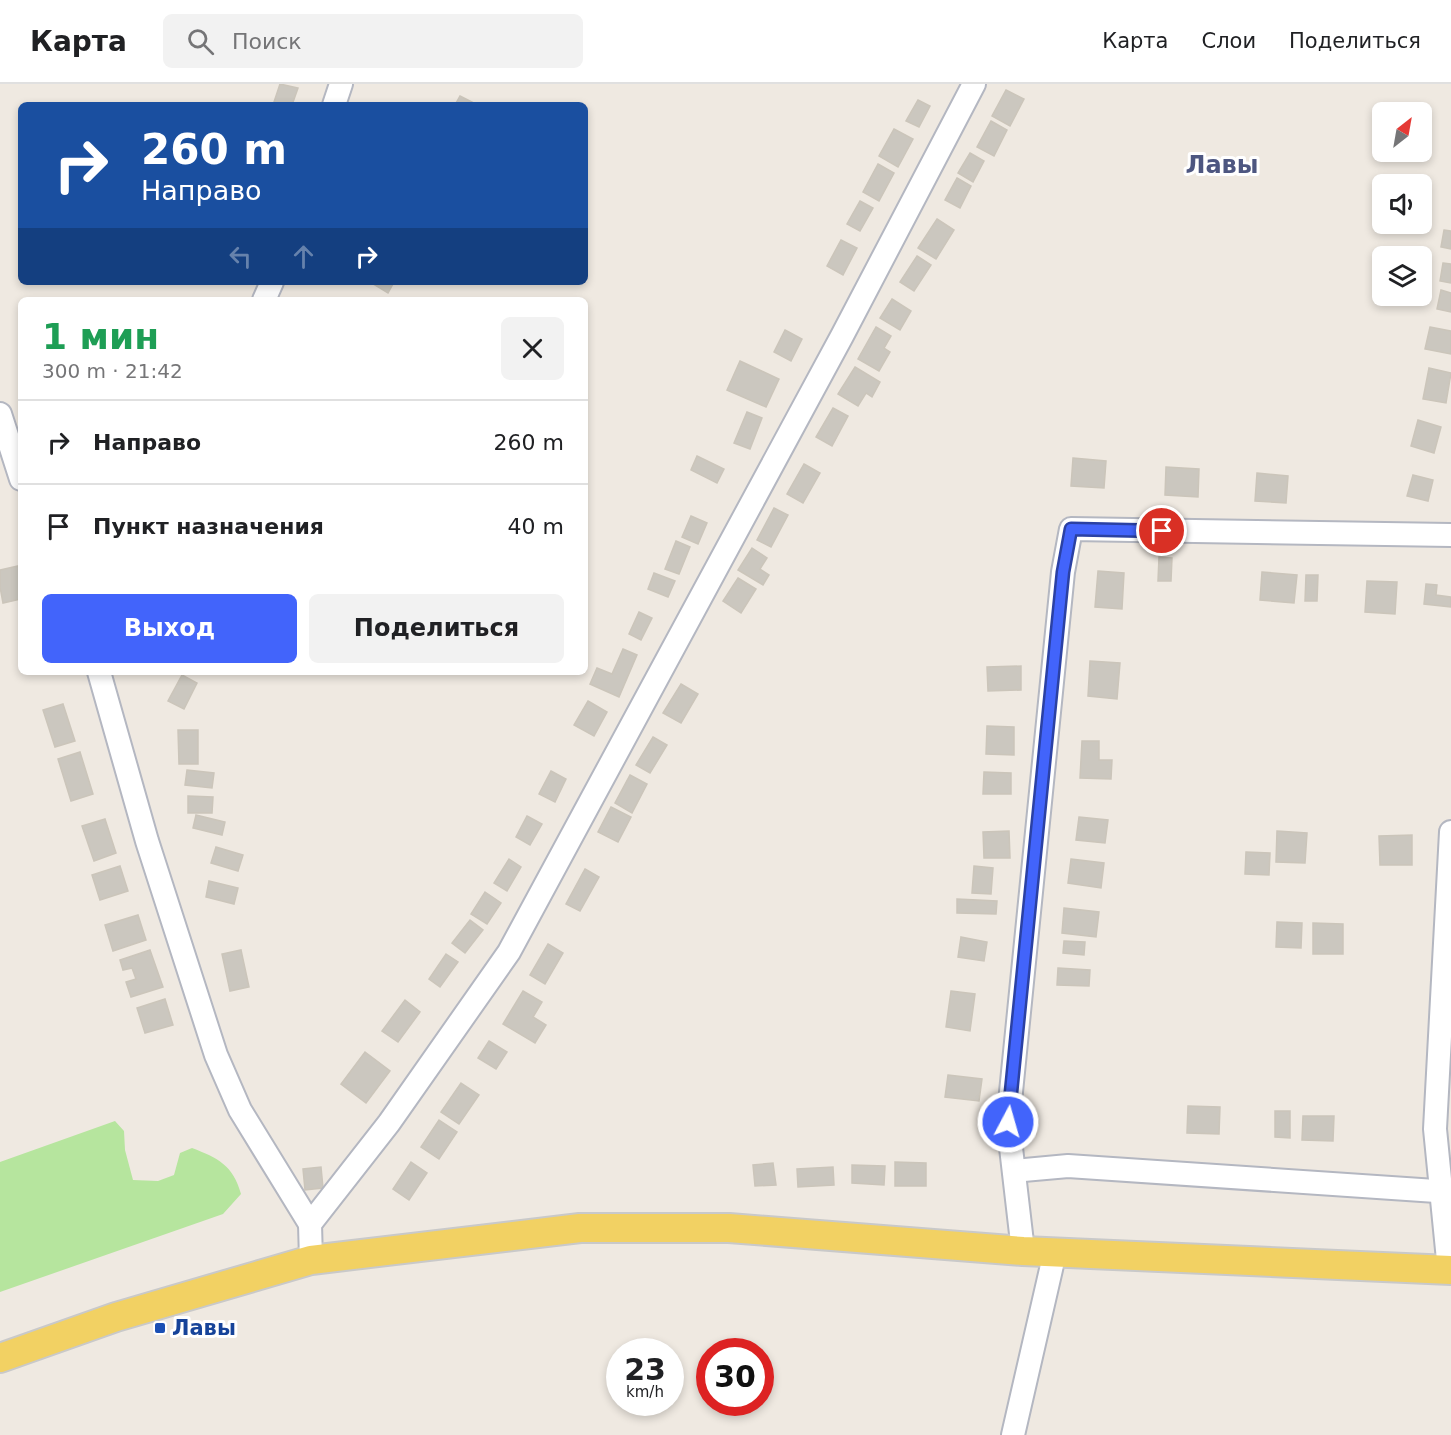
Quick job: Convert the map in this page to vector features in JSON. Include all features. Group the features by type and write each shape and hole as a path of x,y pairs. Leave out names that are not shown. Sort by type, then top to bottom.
{"main road":[{"path":"0,1358 116,1317 311,1260 580,1228 729,1228 1023,1251 1450,1270"}],"street":[{"path":"335,102 341,84"},
{"path":"310,1224 390,1123 509,952 842,336 974,84"},
{"path":"0,414 18,470"},
{"path":"1023,1251 1008,1122 1063,572 1071,529 1451,535"},
{"path":"100,675 147,841 216,1055 240,1110 310,1224 311,1260"},
{"path":"1450,1270 1446,1192 1435,1129 1451,832"},
{"path":"1014,1171 1068,1166 1446,1192"},
{"path":"1013,1435 1056,1252"}],"green space":[{"path":"115,1121 124,1131 125,1150 133,1180 158,1181 174,1175 180,1153 192,1148 210,1155 229,1169 241,1194 223,1214 0,1292 0,1162"}],"building":[{"path":"280,84 298,88 293,102 274,102"},
{"path":"1006,90 1024,99 1010,126 992,116"},
{"path":"460,96 472,102 457,102"},
{"path":"918,100 930,106 919,127 906,121"},
{"path":"991,121 1007,130 994,156 977,147"},
{"path":"894,129 913,139 898,167 879,156"},
{"path":"970,153 984,161 973,182 958,173"},
{"path":"878,164 894,173 879,201 863,192"},
{"path":"957,178 971,186 960,208 945,200"},
{"path":"860,201 873,208 860,231 847,224"},
{"path":"937,219 954,230 936,259 918,248"},
{"path":"1444,230 1451,231 1451,249 1441,247"},
{"path":"841,240 857,248 843,275 827,266"},
{"path":"917,256 931,265 914,291 900,282"},
{"path":"1443,263 1451,264 1451,283 1440,281"},
{"path":"375,285 392,285 388,293"},
{"path":"1441,290 1451,293 1451,312 1437,309"},
{"path":"892,299 911,311 900,330 880,318"},
{"path":"876,327 891,336 884,348 890,352 879,371 858,359"},
{"path":"1430,327 1451,331 1451,354 1425,349"},
{"path":"785,330 802,339 791,361 774,352"},
{"path":"740,361 779,379 766,407 727,390"},
{"path":"855,367 880,382 872,397 866,393 858,406 838,394"},
{"path":"1429,368 1451,373 1446,403 1423,399"},
{"path":"833,408 848,416 832,446 816,437"},
{"path":"747,412 762,418 750,449 734,443"},
{"path":"1418,420 1441,427 1434,453 1411,446"},
{"path":"697,456 724,469 717,483 691,470"},
{"path":"1073,458 1106,461 1104,488 1071,486"},
{"path":"804,464 820,473 803,503 787,494"},
{"path":"1166,467 1199,469 1198,497 1165,495"},
{"path":"1257,473 1288,476 1286,503 1255,501"},
{"path":"1413,475 1433,480 1428,501 1407,496"},
{"path":"774,508 788,515 771,547 757,540"},
{"path":"691,516 707,523 698,544 682,537"},
{"path":"676,541 690,547 679,574 665,569"},
{"path":"752,548 767,558 760,569 769,575 763,585 738,570"},
{"path":"1159,557 1172,558 1171,581 1158,581"},
{"path":"18,566 18,600 3,603 0,570"},
{"path":"1098,571 1124,573 1122,609 1095,607"},
{"path":"1262,572 1297,575 1294,603 1260,600"},
{"path":"654,573 675,581 668,597 648,589"},
{"path":"1306,575 1318,575 1317,601 1305,601"},
{"path":"738,578 756,589 741,613 723,601"},
{"path":"1367,581 1397,582 1395,614 1365,612"},
{"path":"1426,584 1437,585 1436,595 1451,597 1451,607 1424,604"},
{"path":"639,612 652,618 641,640 629,634"},
{"path":"623,649 637,655 619,697 590,684 597,668 612,674"},
{"path":"1090,661 1120,663 1117,699 1088,696"},
{"path":"1021,666 1021,690 988,691 987,667"},
{"path":"182,675 197,683 184,709 168,701"},
{"path":"681,684 698,694 681,723 663,713"},
{"path":"588,701 607,712 594,736 574,725"},
{"path":"63,704 75,741 55,747 43,710"},
{"path":"987,726 1014,727 1014,755 986,754"},
{"path":"178,730 198,730 198,764 179,764"},
{"path":"653,737 667,745 650,773 636,765"},
{"path":"1082,741 1099,741 1099,760 1112,760 1111,779 1080,778"},
{"path":"80,752 93,794 71,801 58,759"},
{"path":"187,770 214,773 212,788 185,785"},
{"path":"551,771 566,779 555,802 539,794"},
{"path":"984,772 1011,773 1011,794 983,794"},
{"path":"630,775 647,784 632,813 615,803"},
{"path":"188,796 213,797 212,813 188,813"},
{"path":"611,807 631,817 618,842 598,832"},
{"path":"196,815 225,822 222,835 193,828"},
{"path":"527,816 542,824 530,845 516,837"},
{"path":"1079,817 1108,820 1105,843 1076,840"},
{"path":"105,819 116,853 94,861 82,826"},
{"path":"1009,831 1010,858 984,858 983,832"},
{"path":"1277,831 1307,833 1305,863 1276,862"},
{"path":"1412,835 1412,865 1380,865 1379,836"},
{"path":"216,847 243,855 238,871 211,863"},
{"path":"1246,852 1270,853 1269,875 1245,874"},
{"path":"509,859 521,867 507,891 494,883"},
{"path":"1071,859 1104,863 1101,888 1068,883"},
{"path":"120,866 128,891 100,900 92,875"},
{"path":"974,866 993,868 991,894 972,893"},
{"path":"585,869 599,877 580,911 566,904"},
{"path":"209,881 238,888 234,904 206,897"},
{"path":"485,892 501,903 487,924 471,914"},
{"path":"957,899 997,901 996,914 957,913"},
{"path":"1064,908 1099,912 1096,937 1062,933"},
{"path":"138,915 146,940 113,951 105,925"},
{"path":"470,920 483,930 465,953 452,943"},
{"path":"1277,922 1302,923 1301,948 1276,947"},
{"path":"1313,923 1343,924 1343,954 1313,954"},
{"path":"961,937 987,942 984,961 958,957"},
{"path":"1064,941 1085,942 1084,955 1063,953"},
{"path":"548,944 563,953 545,984 530,975"},
{"path":"150,950 163,987 131,997 126,982 136,979 132,968 123,970 120,960"},
{"path":"241,950 249,987 230,991 222,954"},
{"path":"446,954 458,962 440,987 429,979"},
{"path":"1058,968 1090,970 1089,986 1057,985"},
{"path":"523,991 542,1002 533,1017 546,1025 535,1043 503,1024"},
{"path":"951,991 975,994 970,1031 946,1027"},
{"path":"165,999 173,1025 145,1033 137,1008"},
{"path":"405,1000 420,1012 398,1042 382,1031"},
{"path":"489,1041 507,1052 496,1069 478,1058"},
{"path":"365,1052 390,1071 366,1103 341,1084"},
{"path":"948,1075 982,1079 979,1101 945,1097"},
{"path":"461,1083 479,1095 459,1124 441,1112"},
{"path":"1188,1106 1220,1107 1219,1134 1187,1133"},
{"path":"1275,1111 1290,1111 1290,1138 1275,1137"},
{"path":"1303,1116 1334,1116 1333,1141 1302,1140"},
{"path":"439,1120 457,1132 439,1159 421,1147"},
{"path":"411,1162 427,1173 409,1200 393,1189"},
{"path":"895,1162 926,1163 926,1186 895,1186"},
{"path":"773,1163 776,1185 755,1186 753,1165"},
{"path":"852,1165 885,1166 884,1185 852,1183"},
{"path":"321,1167 323,1188 305,1190 303,1169"},
{"path":"833,1167 834,1185 798,1187 797,1169"}],"place":[{"name":"Лавы","path":"160,1328"}],"district":[{"name":"Лавы","path":"1222,165"}],"route":[{"path":"1008,1122 1063,572 1071,529 1162,531"}]}
